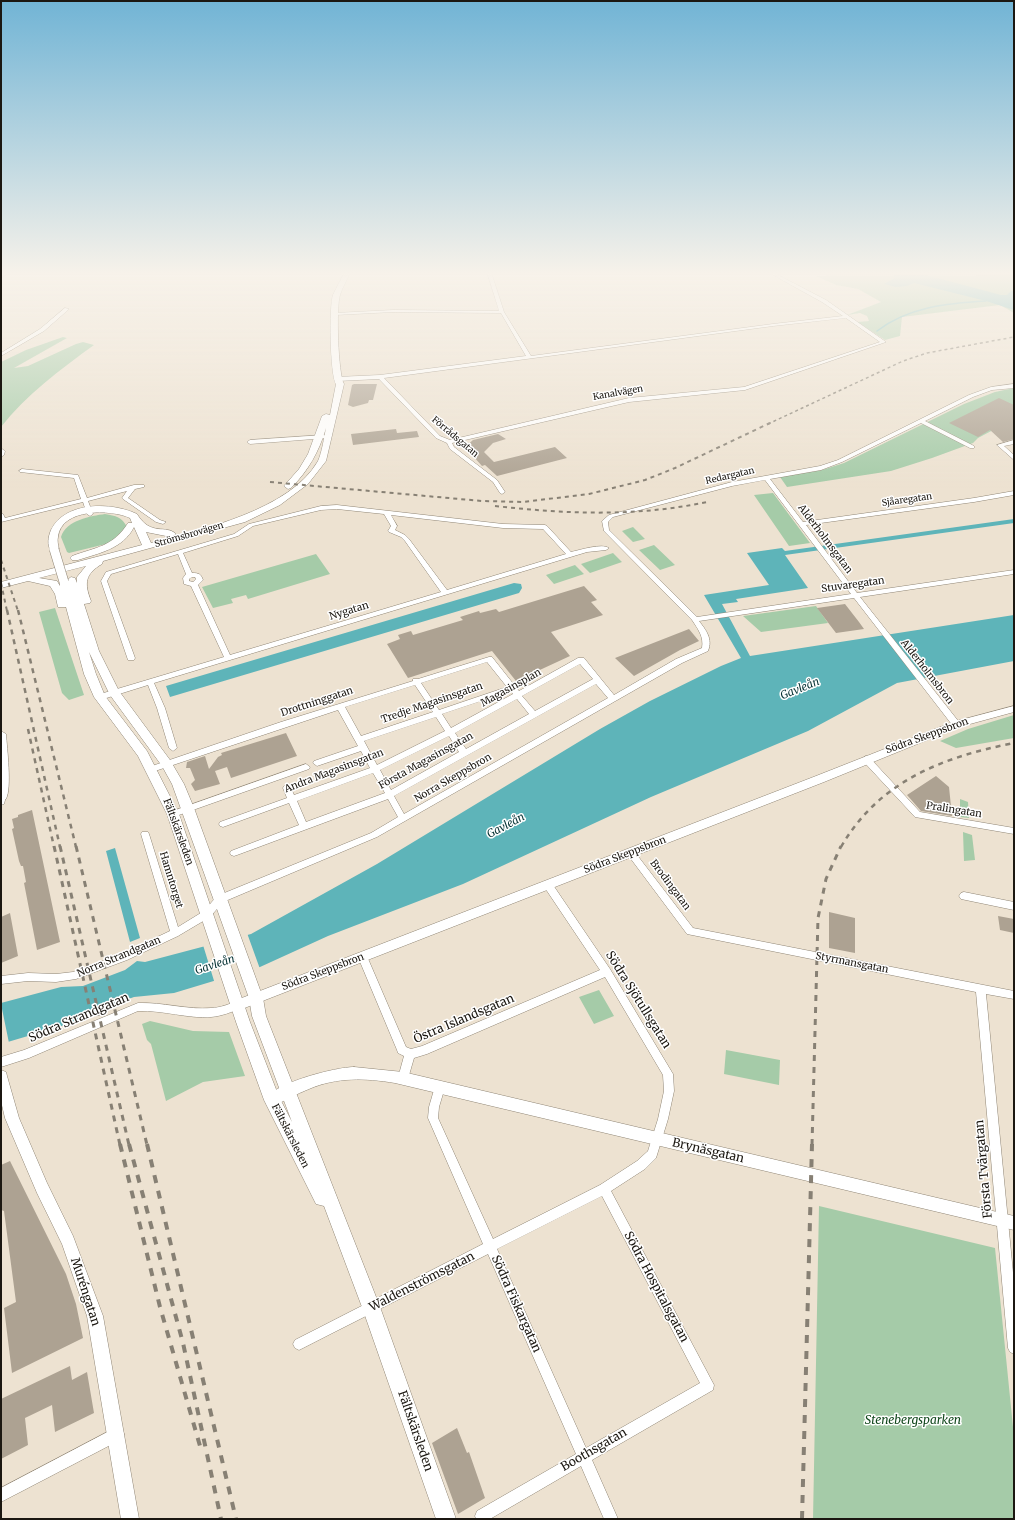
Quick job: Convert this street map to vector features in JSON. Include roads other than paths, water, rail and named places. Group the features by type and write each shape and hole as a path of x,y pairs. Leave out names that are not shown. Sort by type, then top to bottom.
{"main road":[{"name":"Strömsbrovägen","path":"14,578 75,558 143,545 242,520 277,503 305,482 322,461 324,437 340,384 337,379 336,346"},
{"name":"Strömsbrovägen","path":"14,578 120,554 171,534 227,518 250,509 287,488 308,465 324,437"},
{"name":"Fältskärsleden","path":"143,545 135,525 127,518 116,513 89,512 66,525 60,532 57,549 67,581 90,674 100,697 113,716 132,738 152,769 173,814 272,1100 350,1253"},
{"path":"75,558 122,541 135,525 152,532 171,534"},
{"path":"106,673 96,629 82,591 81,581 90,567 120,554"},
{"path":"1,576 53,583 60,594 74,648 90,674"},
{"path":"1,585 14,578"},
{"name":"Fältskärsleden","path":"67,581 94,651 114,692 166,763 178,784 188,808 256,998 259,1016 371,1308 446,1519"}],"street":[{"path":"1,355 16,346"},
{"path":"523,346 530,358"},
{"path":"337,379 380,377 617,346"},
{"name":"Kanalvägen","path":"449,442 629,400 745,388 872,346"},
{"name":"Förrådsgatan","path":"380,377 438,437 449,442 452,448 495,482 502,492"},
{"name":"Redargatan","path":"705,649 708,643 706,637 695,619 610,534 605,526 605,521 611,516 620,513 732,484 821,468 840,461 982,391 1014,386"},
{"path":"921,421 972,447"},
{"path":"250,442 324,437"},
{"path":"1014,442 1000,445 1014,458"},
{"path":"22,471 76,476 89,512"},
{"name":"Alderholmsgatan","path":"766,477 883,632"},
{"path":"2,517 142,486"},
{"path":"125,498 134,487"},
{"path":"116,492 158,521 163,522"},
{"name":"Sjåaregatan","path":"801,524 1014,493"},
{"path":"130,658 104,581 105,576 113,570 236,535 251,525 321,508 337,507 503,526 545,527 570,555"},
{"path":"386,512 394,526 391,531 403,536 407,540 446,593"},
{"name":"Nygatan","path":"100,697 586,550 606,548"},
{"path":"180,552 190,575 186,578 185,582 188,584 194,584 228,658"},
{"name":"Stuvaregatan","path":"695,619 1014,572"},
{"name":"Alderholmsbron","path":"883,632 956,724"},
{"name":"Norra Skeppsbron","path":"207,914 220,899 374,835 679,661 705,649"},
{"name":"Drottninggatan","path":"152,769 166,763 416,681 489,659 512,688"},
{"name":"Magasinsplan","path":"450,732 581,660 598,680"},
{"path":"598,680 613,699"},
{"name":"Första Magasinsgatan","path":"234,853 389,795 533,714 598,680"},
{"path":"416,681 464,753"},
{"path":"150,682 161,708 172,748"},
{"path":"512,688 533,714"},
{"name":"Tredje Magasinsgatan","path":"317,762 361,743 437,714 512,688"},
{"path":"340,706 403,819"},
{"name":"Södra Skeppsbron","path":"238,1005 548,885 956,724 1014,709"},
{"name":"Andra Magasinsgatan","path":"223,824 375,769 450,732"},
{"path":"1,734 3,784 1,797"},
{"name":"Pralingatan","path":"866,760 918,815 1014,831"},
{"path":"173,814 306,766"},
{"path":"287,788 304,827"},
{"name":"Hamntorget","path":"145,834 175,933"},
{"name":"Brodingatan","path":"632,852 690,931"},
{"name":"Södra Sjötullsgatan","path":"548,885 607,972 668,1074 669,1091 663,1119 656,1138"},
{"path":"964,896 1014,906"},
{"name":"Norra Strandgatan","path":"1,980 28,977 56,978 73,976 124,957 175,933 207,914"},
{"name":"Styrmansgatan","path":"690,931 1014,995"},
{"name":"Östra Islandsgatan","path":"363,957 402,1050 410,1054 423,1051 607,972"},
{"name":"Första Tvärgatan","path":"981,988 1008,1221 1014,1348"},
{"name":"Södra Strandgatan","path":"1,1062 25,1055 138,1007 152,1006 208,1013 224,1011 238,1005"},
{"path":"403,1078 410,1054"},
{"name":"Brynäsgatan","path":"272,1100 289,1091 338,1074 360,1073 403,1078 1008,1221"},
{"name":"Muréngatan","path":"1,1076 12,1118 42,1188 68,1242 95,1316 130,1519"},
{"name":"Södra Fiskargatan","path":"440,1087 434,1108 433,1118 611,1519"},
{"name":"Waldenströmsgatan","path":"299,1344 604,1189 640,1165 652,1154 656,1138"},
{"name":"Södra Hospitalsgatan","path":"604,1189 708,1385"},
{"name":"Boothsgatan","path":"482,1516 708,1385"},
{"path":"1,1495 116,1434"}],"water":[{"name":"Gavleån","path":"1014,519 1014,523 785,555 808,588 736,599 738,602 722,604 750,656 1014,615 1014,661 897,683 808,731 651,797 463,884 328,936 260,967 174,993 134,997 82,1016 75,1022 1,1044 1,1003 61,987 83,986 125,970 137,961 145,962 251,934 377,864 600,729 650,701 721,666 741,658 704,595 769,585 747,553 782,548 785,551"},
{"path":"514,583 521,584 522,588 519,593 170,697 166,686"},
{"path":"115,848 140,938 130,942 106,851"}],"railway":[{"path":"768,424 903,361 927,353 965,346"},
{"path":"270,482 482,501 523,502 589,494 645,480 675,468 770,423"},
{"path":"495,506 549,511 601,513 654,510 707,502"},
{"path":"1,560 18,611"},
{"path":"1,583 7,611"},
{"path":"7,610 60,847"},
{"path":"18,610 76,847"},
{"path":"28,729 54,847"},
{"path":"841,847 856,824 874,805 894,789 915,776 962,756 1014,743"},
{"path":"54,846 120,1145"},
{"path":"60,846 129,1145"},
{"path":"76,846 147,1145"},
{"path":"812,1145 818,918 826,879 841,846"},
{"path":"120,1144 160,1307 200,1446"},
{"path":"129,1144 183,1343 221,1519"},
{"path":"147,1144 236,1519"},
{"path":"802,1519 812,1144"}],"park label":[{"name":"Stenebergsparken","path":"913,1421"}]}
